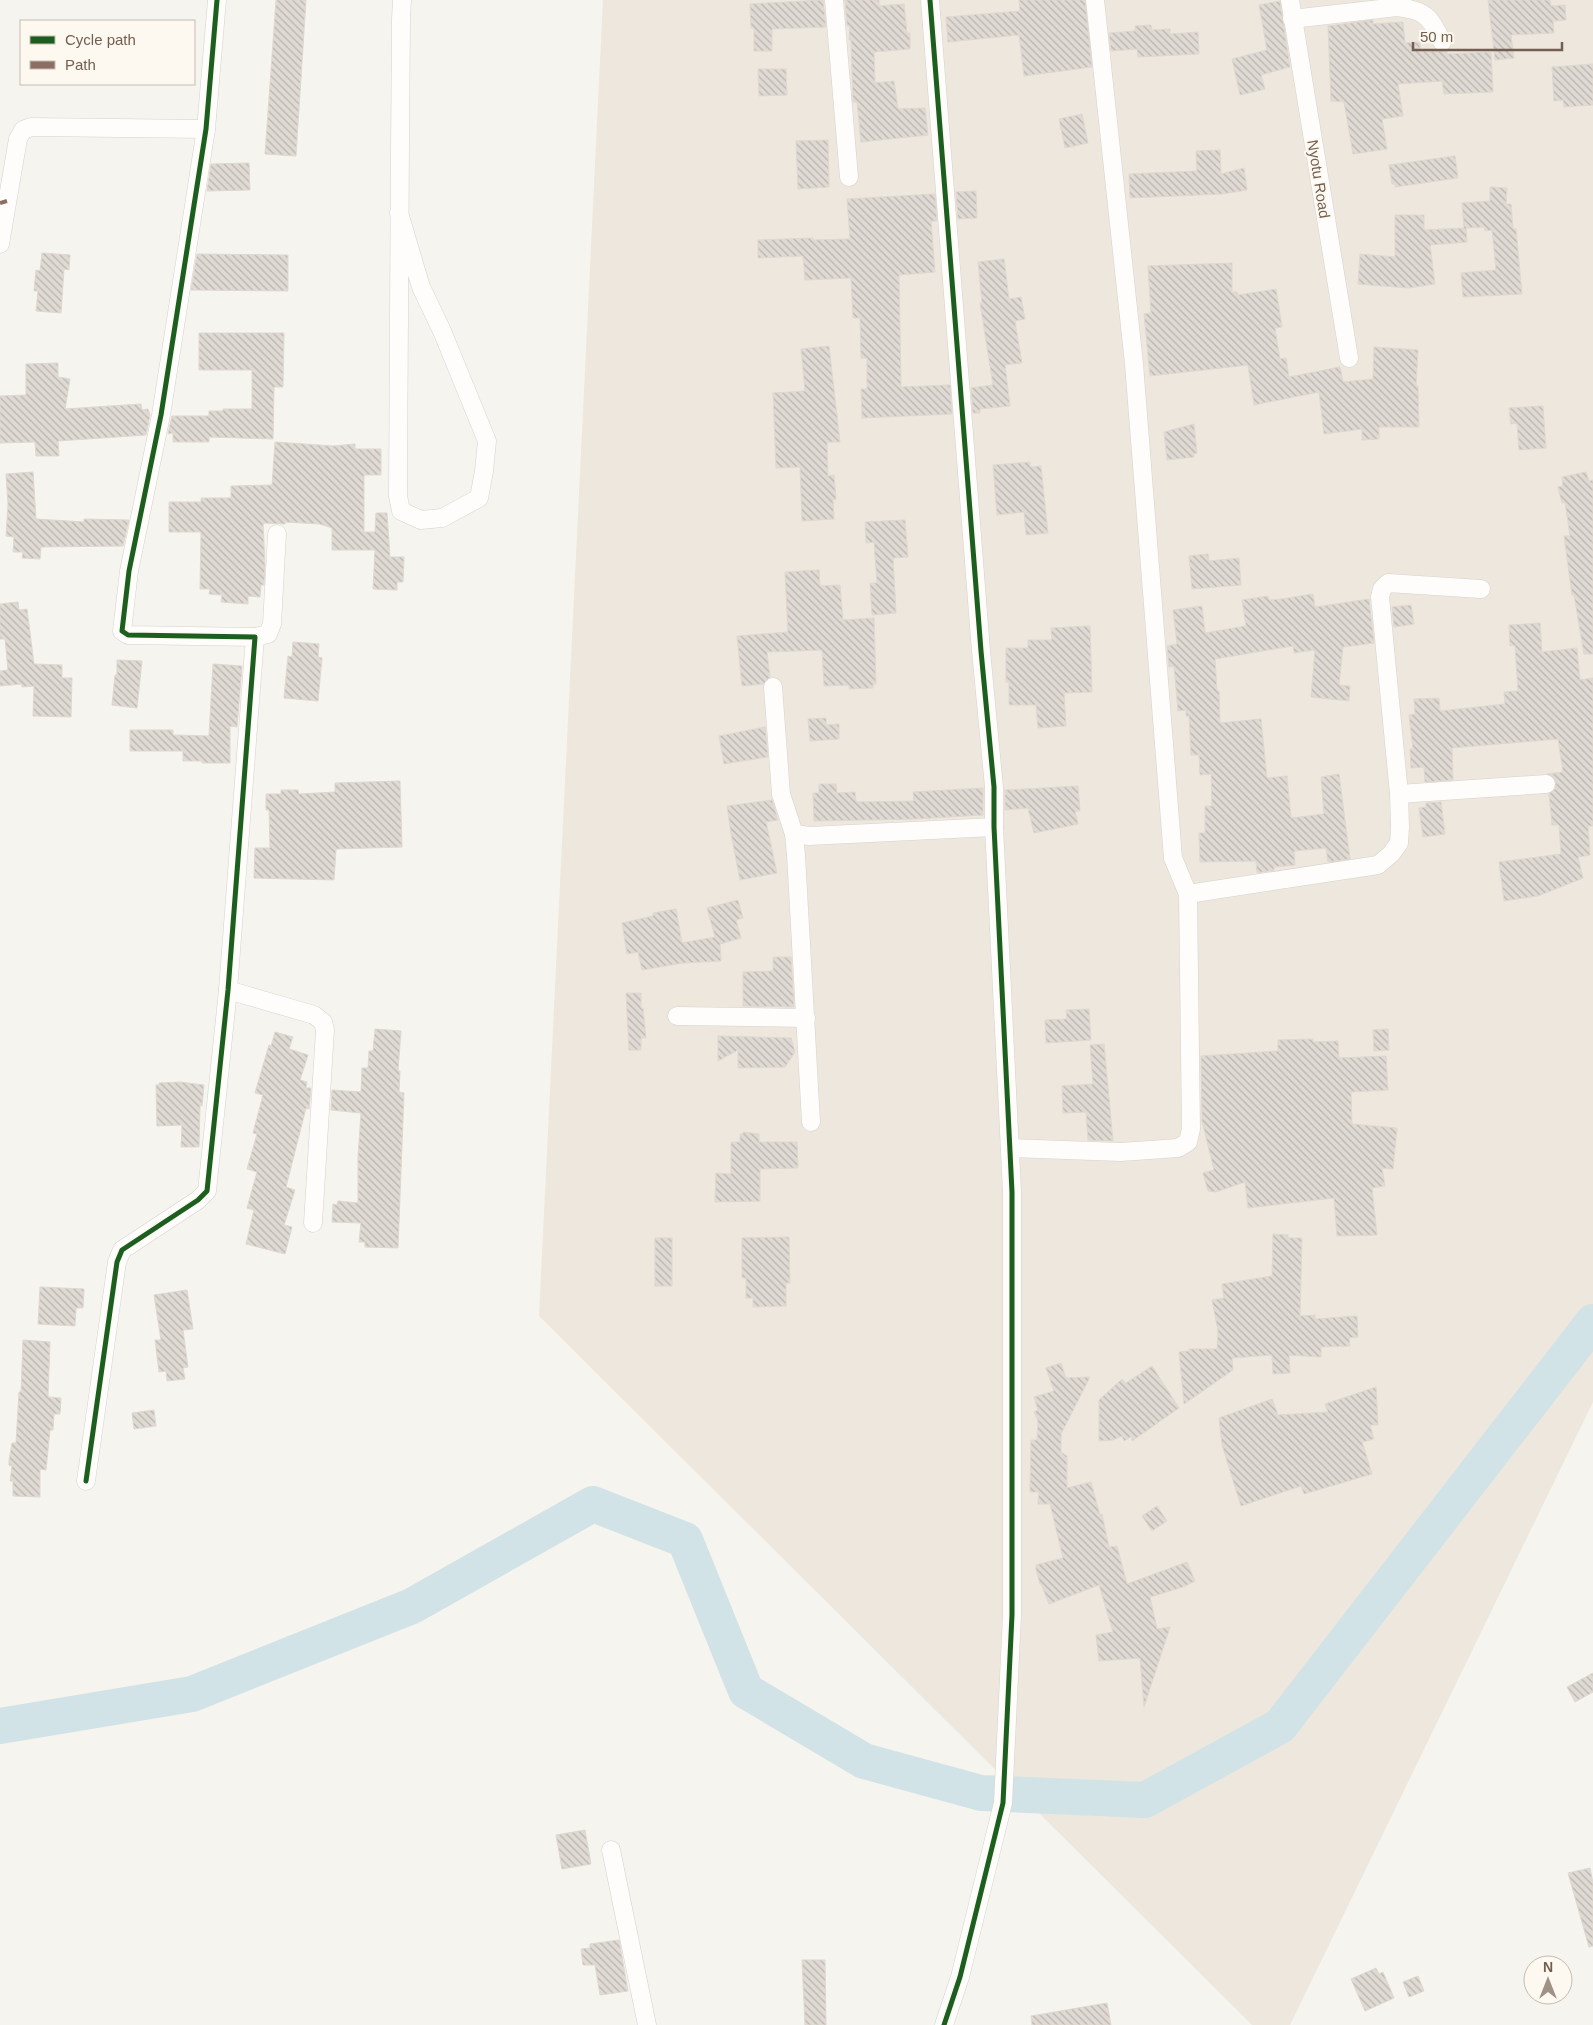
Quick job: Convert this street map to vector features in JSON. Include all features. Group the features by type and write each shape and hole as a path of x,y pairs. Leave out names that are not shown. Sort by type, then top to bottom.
{"street":[{"path":"217,0 206,129 161,414 129,571 122,631 128,635 256,637 268,634 272,624 277,534"},
{"path":"399,213 420,287 442,331 488,441 479,498 442,518 420,520 401,511 398,496 399,213 402,0"},
{"path":"834,0 849,177"},
{"path":"930,0 980,651 994,787 994,827 1012,1192 1012,1615 1003,1803 960,1977 944,2025"},
{"path":"1010,1148 1121,1152 1178,1148 1188,1142 1191,1129 1188,894 1173,858 1134,364 1095,0"},
{"name":"Nyotu Road","path":"1290,0 1349,358"},
{"path":"1292,19 1397,7 1411,9 1426,15 1436,26 1442,42"},
{"path":"0,244 18,139 23,130 32,127 206,129"},
{"path":"1188,894 1378,865 1391,854 1399,842 1399,794 1380,597 1382,589 1388,584 1481,589"},
{"path":"86,1481 117,1262 122,1250 198,1200 207,1191 228,990 256,637"},
{"path":"773,687 781,794 794,834 806,1018 810,1122"},
{"path":"1399,794 1546,784"},
{"path":"794,834 808,836 994,827"},
{"path":"228,990 314,1015 323,1022 325,1030 313,1222"},
{"path":"677,1016 806,1018"},
{"path":"611,1850 647,2025"}],"shaded area":[{"path":"603,0 1593,0 1593,1402 1290,2025 1252,2025 539,1316"}],"building":[{"path":"276,0 306,0 296,156 265,154"},
{"path":"823,0 826,27 772,29 772,51 754,51 754,28 751,28 750,4"},
{"path":"845,0 879,0 879,6 904,4 907,33 910,33 910,49 874,52 875,83 894,81 898,109 925,108 928,135 861,142 857,102 853,102 851,40 849,40 850,26 847,26"},
{"path":"1019,0 1085,0 1092,67 1024,76 1019,35 948,42 946,17 1020,11"},
{"path":"1488,0 1550,0 1551,6 1565,5 1566,20 1553,21 1554,33 1511,35 1514,58 1495,60"},
{"path":"1280,1 1290,67 1261,75 1265,89 1240,95 1232,59 1267,50 1259,5"},
{"path":"1373,20 1373,24 1403,22 1405,43 1420,42 1420,51 1447,51 1447,54 1491,52 1493,92 1444,94 1442,81 1398,84 1403,116 1382,119 1387,149 1353,154 1344,102 1331,101 1328,26"},
{"path":"1151,25 1152,30 1170,29 1170,34 1198,32 1199,54 1138,57 1137,49 1111,51 1109,33 1135,31 1135,26"},
{"path":"1593,64 1593,105 1564,107 1563,100 1554,101 1552,67"},
{"path":"758,69 786,69 787,95 759,96"},
{"path":"1082,114 1088,143 1065,148 1059,119"},
{"path":"828,140 829,187 798,189 796,141"},
{"path":"1220,150 1221,174 1244,168 1247,190 1222,194 1130,198 1129,174 1197,171 1196,151"},
{"path":"1455,156 1458,178 1395,187 1395,184 1392,184 1389,165"},
{"path":"249,163 250,190 207,191 211,164"},
{"path":"1490,187 1507,188 1506,204 1511,204 1513,229 1516,229 1522,294 1463,297 1461,273 1496,270 1492,230 1485,231 1484,227 1466,228 1467,242 1430,245 1435,284 1409,288 1358,284 1360,254 1395,257 1395,215 1424,215 1424,230 1464,228 1462,203 1490,201"},
{"path":"976,191 977,218 958,219 956,192"},
{"path":"935,194 937,221 931,221 935,272 899,275 901,387 950,385 952,414 862,418 861,389 867,389 867,358 861,358 860,318 853,318 851,278 805,280 803,256 758,258 758,240 850,239 847,199"},
{"path":"42,253 70,255 69,270 64,269 61,313 36,311 38,291 34,291 36,270 40,271"},
{"path":"197,254 288,255 288,291 191,290"},
{"path":"1004,259 1009,299 1021,297 1025,319 1015,321 1022,363 1005,365 1010,406 980,409 980,413 973,413 971,388 993,385 980,303 982,303 978,262"},
{"path":"1232,263 1232,292 1237,292 1238,295 1276,289 1282,327 1275,328 1280,359 1286,358 1289,377 1340,367 1343,382 1373,379 1374,347 1418,350 1416,386 1418,386 1419,427 1379,427 1379,439 1362,440 1362,429 1324,434 1319,392 1254,405 1248,365 1150,376 1144,314 1151,313 1148,266"},
{"path":"199,333 284,333 283,387 274,387 273,439 209,437 209,442 173,442 173,433 168,434 172,416 209,416 209,411 252,409 252,370 199,370"},
{"path":"829,346 840,442 827,442 828,476 834,475 836,499 833,500 834,519 802,521 800,467 776,468 773,393 805,391 801,349"},
{"path":"58,363 58,377 70,379 65,409 141,404 142,410 148,409 150,415 146,435 58,441 59,456 36,456 35,442 0,443 0,396 26,395 26,364"},
{"path":"1543,406 1546,448 1519,450 1517,423 1511,424 1509,408"},
{"path":"1194,424 1197,453 1194,454 1194,457 1167,460 1164,432"},
{"path":"275,442 333,446 355,444 355,449 381,449 381,475 364,475 364,532 375,532 376,513 387,513 390,557 404,557 403,582 397,582 397,590 373,589 375,550 332,550 332,528 320,524 285,522 285,524 263,523 265,565 264,585 261,585 260,597 248,596 248,604 221,602 222,595 209,594 210,589 200,589 201,532 169,532 169,502 201,502 201,498 231,498 231,486 272,485"},
{"path":"1030,462 1030,467 1041,466 1048,533 1026,535 1024,512 997,515 993,465"},
{"path":"33,472 36,519 84,522 84,519 129,520 123,546 41,547 40,559 22,558 23,552 13,552 14,537 6,536 8,504 6,474"},
{"path":"1586,472 1589,481 1593,480 1593,654 1584,654 1574,595 1572,595 1564,536 1570,536 1565,502 1562,503 1558,487 1563,486 1562,477"},
{"path":"905,520 908,557 893,558 896,613 872,615 870,583 877,583 874,542 866,543 865,522"},
{"path":"1208,554 1209,561 1239,558 1241,585 1192,589 1189,556"},
{"path":"819,570 820,586 840,585 843,620 874,618 876,684 873,684 873,688 849,689 849,685 824,686 822,650 767,652 770,677 763,684 742,686 737,636 788,632 785,572"},
{"path":"1313,594 1315,607 1369,599 1374,643 1343,647 1339,685 1350,686 1349,701 1311,697 1315,650 1294,653 1293,646 1215,659 1220,723 1261,719 1267,778 1287,776 1291,818 1324,814 1321,777 1339,774 1350,859 1328,862 1326,848 1294,851 1295,865 1274,867 1274,870 1257,873 1256,861 1200,862 1199,833 1205,833 1205,806 1212,806 1211,774 1200,775 1199,755 1191,755 1189,716 1186,716 1186,710 1178,711 1174,666 1169,667 1167,646 1177,644 1173,610 1202,606 1205,633 1246,626 1242,600 1268,596 1269,600 1282,599"},
{"path":"18,602 19,610 27,609 34,664 62,665 62,678 72,678 71,717 33,716 34,686 22,687 22,684 0,686 0,671 8,670 5,639 0,639 0,604"},
{"path":"1411,605 1414,624 1394,627 1392,607"},
{"path":"1540,623 1542,652 1577,648 1580,680 1593,678 1593,826 1588,826 1590,855 1578,857 1583,878 1538,896 1504,901 1499,862 1561,854 1559,825 1552,825 1549,794 1555,789 1556,783 1554,778 1547,774 1563,772 1558,739 1452,748 1453,780 1425,782 1424,767 1411,768 1410,749 1413,749 1409,715 1415,714 1414,699 1439,698 1440,711 1505,704 1504,692 1518,691 1515,645 1510,646 1509,625"},
{"path":"1090,626 1092,692 1064,693 1066,726 1038,728 1036,705 1009,705 1009,682 1006,682 1006,648 1028,648 1028,640 1052,640 1051,628"},
{"path":"293,642 319,644 318,657 322,658 318,701 284,698 288,656 292,657"},
{"path":"117,660 142,661 137,708 112,705 115,675 117,675"},
{"path":"213,664 242,666 237,727 230,726 230,763 183,761 183,751 130,751 130,730 173,730 173,735 209,736"},
{"path":"826,718 826,725 839,724 839,739 810,741 808,719"},
{"path":"765,727 768,757 724,764 719,736"},
{"path":"400,781 402,847 336,849 334,880 254,878 255,848 270,848 269,810 266,810 266,794 281,794 281,790 298,790 299,794 335,792 335,783"},
{"path":"819,784 836,784 837,793 855,792 856,802 914,801 913,792 983,788 983,815 915,819 814,821 813,793 819,793"},
{"path":"1078,786 1080,811 1075,811 1078,824 1034,833 1028,808 1005,810 1005,790"},
{"path":"772,800 778,820 766,822 777,873 740,880 727,806"},
{"path":"1441,802 1445,834 1423,837 1419,808 1426,807 1426,803"},
{"path":"738,900 743,918 736,920 741,938 720,944 721,961 683,963 642,970 638,952 627,954 622,923 653,916 653,913 676,909 682,943 715,937 707,908"},
{"path":"773,957 791,957 794,1007 743,1006 743,972 773,971"},
{"path":"626,993 641,993 641,1008 643,1008 646,1038 641,1038 641,1050 629,1050"},
{"path":"1089,1009 1091,1040 1046,1043 1045,1020 1067,1019 1066,1010"},
{"path":"375,1029 401,1031 398,1071 400,1071 399,1092 404,1093 398,1248 365,1247 365,1242 359,1242 361,1223 332,1222 333,1204 337,1205 338,1201 358,1203 358,1157 361,1113 331,1110 332,1090 361,1092 362,1068 368,1068 369,1051 373,1051"},
{"path":"1388,1029 1389,1050 1374,1051 1373,1030"},
{"path":"275,1032 293,1037 289,1049 308,1055 300,1080 307,1082 306,1088 311,1088 309,1109 306,1108 286,1187 295,1190 284,1225 292,1227 285,1254 246,1244 254,1210 247,1208 257,1172 247,1169 257,1134 253,1133 263,1095 255,1093 269,1045 271,1046"},
{"path":"718,1036 791,1038 795,1052 785,1067 738,1068 738,1050 718,1061"},
{"path":"1313,1039 1313,1042 1338,1041 1339,1058 1386,1056 1388,1090 1351,1092 1352,1124 1397,1128 1393,1169 1382,1168 1385,1186 1372,1188 1377,1235 1337,1236 1334,1198 1248,1208 1245,1182 1216,1192 1208,1191 1203,1173 1214,1170 1202,1121 1201,1056 1278,1051 1278,1040"},
{"path":"1104,1044 1113,1141 1088,1140 1086,1112 1063,1113 1062,1086 1093,1084 1090,1045"},
{"path":"180,1082 204,1085 202,1106 200,1105 199,1147 181,1147 182,1125 157,1126 156,1085 159,1085 159,1083"},
{"path":"743,1132 759,1134 759,1142 797,1142 798,1168 760,1169 760,1201 715,1202 716,1173 731,1174 731,1142 740,1142 740,1134 743,1134"},
{"path":"1273,1234 1288,1235 1288,1238 1302,1238 1300,1316 1315,1315 1315,1319 1357,1316 1358,1337 1349,1338 1350,1346 1321,1347 1321,1357 1289,1355 1290,1373 1273,1374 1272,1355 1232,1358 1233,1370 1184,1404 1179,1352 1189,1351 1189,1349 1217,1349 1218,1331 1212,1300 1224,1298 1222,1284 1272,1276"},
{"path":"789,1237 790,1283 786,1283 786,1306 753,1307 753,1298 746,1298 746,1278 742,1278 742,1238"},
{"path":"655,1238 672,1238 672,1286 655,1286"},
{"path":"40,1287 84,1289 83,1308 76,1308 75,1326 38,1324"},
{"path":"187,1290 193,1329 183,1330 188,1367 183,1368 185,1379 167,1381 166,1371 159,1372 155,1340 161,1340 154,1295"},
{"path":"23,1340 50,1342 48,1397 61,1398 60,1414 54,1414 53,1430 50,1430 46,1470 40,1469 40,1497 13,1496 13,1481 10,1481 12,1466 9,1465 9,1460 12,1443 16,1443 19,1392 21,1392"},
{"path":"1061,1363 1066,1378 1090,1377 1061,1434 1061,1452 1067,1456 1067,1488 1091,1482 1100,1515 1102,1514 1109,1547 1117,1546 1127,1584 1187,1562 1195,1581 1183,1587 1150,1597 1157,1629 1170,1627 1144,1707 1140,1658 1099,1661 1096,1635 1113,1632 1099,1585 1049,1604 1036,1569 1036,1565 1063,1558 1050,1504 1038,1504 1039,1492 1030,1492 1031,1440 1037,1440 1038,1421 1034,1412 1038,1410 1034,1397 1054,1391 1046,1368"},
{"path":"1152,1366 1179,1408 1132,1441 1132,1436 1124,1441 1122,1436 1113,1440 1099,1441 1099,1400 1122,1379 1126,1383"},
{"path":"1376,1387 1378,1425 1370,1425 1374,1439 1362,1442 1372,1474 1304,1494 1301,1486 1241,1506 1222,1445 1219,1418 1272,1399 1278,1415 1328,1412 1325,1404"},
{"path":"154,1410 156,1426 134,1429 132,1413"},
{"path":"1157,1506 1167,1521 1152,1531 1142,1516"},
{"path":"1593,1673 1593,1692 1575,1702 1567,1687"},
{"path":"585,1830 591,1864 562,1869 556,1835"},
{"path":"1590,1868 1593,1883 1593,1946 1589,1947 1568,1873"},
{"path":"619,1940 628,1991 600,1995 595,1965 583,1965 581,1949 590,1948 590,1944"},
{"path":"802,1960 825,1960 826,2025 805,2025"},
{"path":"1376,1968 1379,1974 1383,1972 1394,1998 1365,2011 1351,1979"},
{"path":"1418,1976 1424,1991 1409,1997 1403,1982"},
{"path":"1107,2003 1111,2025 1032,2025 1031,2016"}],"waterway":[{"path":"0,1726 192,1694 412,1606 593,1504 685,1540 746,1691 864,1761 981,1793 1145,1800 1280,1726 1593,1322"}],"marked path":[{"path":"0,203 7,201"}],"cycle path":[{"path":"86,1481 117,1262 122,1250 198,1200 207,1191 228,990 255,637 128,635 122,631 129,571 161,415 206,129 217,0"},
{"path":"930,0 981,651 994,787 994,827 1012,1192 1012,1615 1003,1803 960,1977 944,2025"}]}
